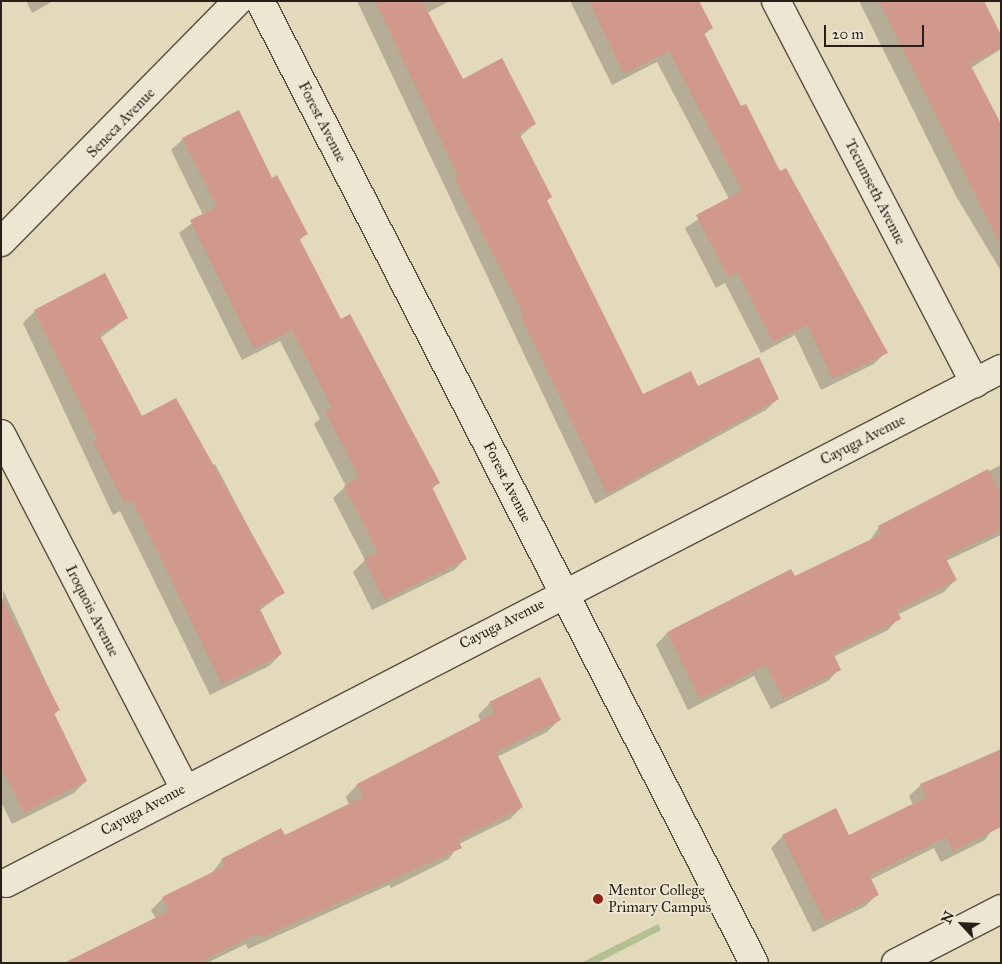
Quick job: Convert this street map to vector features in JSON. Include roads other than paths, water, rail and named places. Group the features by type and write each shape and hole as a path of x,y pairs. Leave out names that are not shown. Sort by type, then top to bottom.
{"street":[{"name":"Seneca Avenue","path":"1,242 238,1"},
{"name":"Forest Avenue","path":"260,1 754,963"},
{"name":"Tecumseth Avenue","path":"776,1 975,383"},
{"name":"Cayuga Avenue","path":"6,883 184,788 563,592 1001,369"},
{"name":"Iroquois Avenue","path":"1,434 184,788"},
{"path":"896,963 1001,908"}],"place":[{"name":"Mentor College Primary Campus","path":"598,899"}]}
